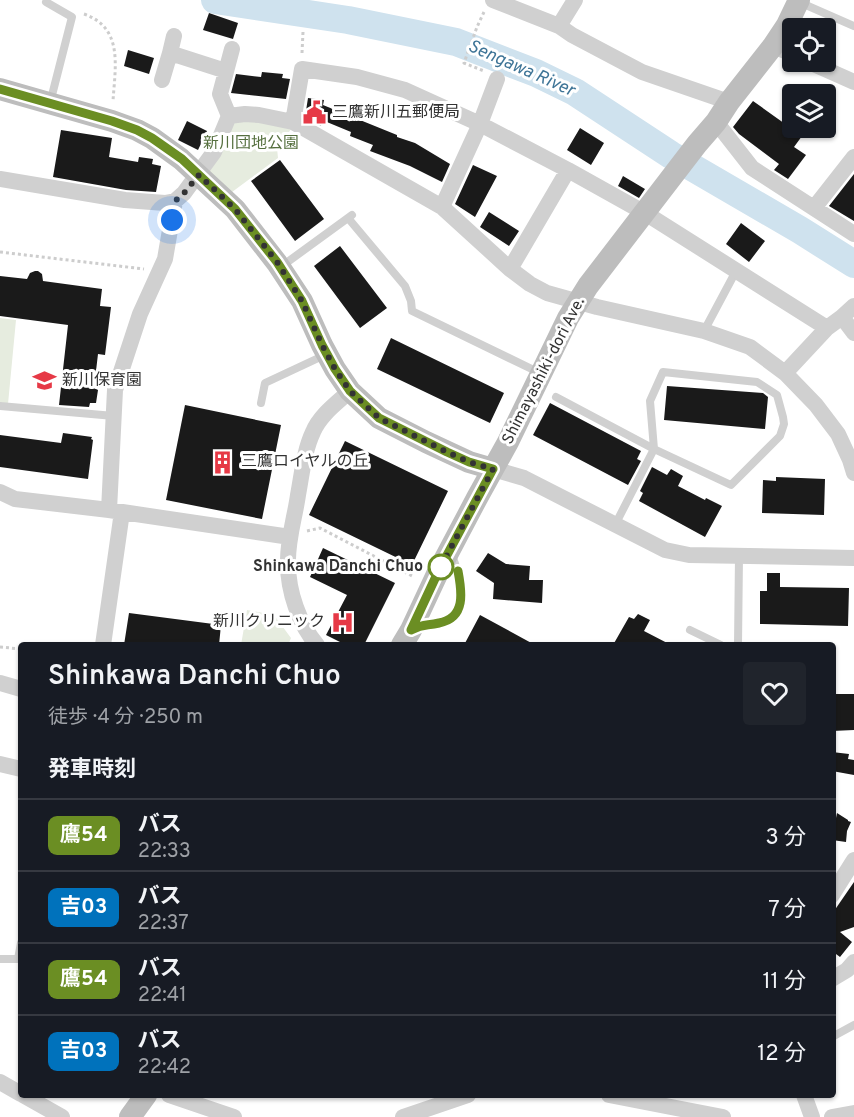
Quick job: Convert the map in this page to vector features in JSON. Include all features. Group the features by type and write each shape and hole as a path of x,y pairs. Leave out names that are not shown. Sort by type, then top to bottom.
{"street":[{"path":"493,0 559,26 572,36 642,72 729,102"},
{"path":"559,26 575,0"},
{"path":"790,18 799,1"},
{"path":"162,80 174,36"},
{"path":"0,179 125,200 165,203 175,201 199,175 214,152 228,117 220,94 232,49"},
{"path":"782,50 729,102 716,122 752,168 854,234"},
{"path":"170,53 226,71"},
{"path":"293,122 302,69 357,77 405,90 480,124 645,213 827,328"},
{"path":"832,72 854,82"},
{"path":"442,207 480,124 492,75"},
{"path":"0,89 137,130 182,159 235,209 281,267 302,301 327,354 350,391 379,418 469,462 524,478 665,550 689,555 854,558"},
{"path":"228,117 245,114 260,115 293,122 442,207 510,269 547,293 704,331 750,347 785,373 816,405 838,434 854,473"},
{"name":"Shimayashiki-dori Ave.","path":"406,638 450,549 508,442 577,302 716,122"},
{"path":"814,208 854,156"},
{"path":"510,269 568,170"},
{"path":"104,642 116,511 115,390 140,314 165,259 175,201"},
{"path":"785,373 827,328 848,311 854,333"},
{"path":"314,642 302,622 290,585 288,563 291,536 302,472 313,431 322,417 350,391"},
{"path":"0,492 15,499 291,536"},
{"path":"0,683 18,688"},
{"path":"0,764 18,768"},
{"path":"836,889 854,860"},
{"path":"836,977 852,969"},
{"path":"0,1082 18,1092"},
{"path":"29,1098 62,1117"},
{"path":"130,1117 144,1098"},
{"path":"179,1098 234,1117"},
{"path":"403,1117 454,1098"},
{"path":"625,1098 723,1117"},
{"path":"666,1098 678,1108"},
{"path":"805,1098 812,1117"},
{"path":"832,1117 854,1113"}],"lane":[{"path":"44,0 72,16 50,103"},
{"path":"799,1 854,26"},
{"path":"281,267 350,217 405,286 412,311 542,374"},
{"path":"704,331 736,270"},
{"path":"261,403 265,383 327,354"},
{"path":"556,397 654,449 731,485 780,436 784,424 777,395 757,382 663,372 650,401 654,449 615,525"},
{"path":"0,406 114,416"},
{"path":"406,638 420,625 438,624 450,620 458,612 461,587 450,549"},
{"path":"738,642 740,556"},
{"path":"690,630 715,642"},
{"path":"0,960 18,959"},
{"path":"836,1035 854,1025"}],"path":[{"path":"72,16 82,13 91,16 110,34 114,43 112,121"},
{"path":"477,27 464,63 492,75"},
{"path":"302,69 303,32"},
{"path":"0,252 160,271"},
{"path":"291,536 320,528 432,586"},
{"path":"0,647 18,649"}],"green space":[{"name":"新川団地公園","path":"233,118 292,128 277,148 278,158 228,195 205,173"},
{"path":"0,318 16,320 8,404 0,403"},
{"path":"247,610 274,615 291,638 289,642 242,642"}],"building":[{"path":"209,13 238,23 233,39 203,30"},
{"path":"128,50 154,58 149,74 124,66"},
{"path":"262,72 283,74 282,78 290,79 286,99 231,93 236,74 261,77"},
{"path":"308,98 324,100 323,105 415,143 450,164 442,182 410,166 370,151 373,145 350,136 351,132 322,120 321,126 305,117"},
{"path":"753,101 782,122 782,138 801,138 794,147 806,155 788,179 774,170 779,164 733,127"},
{"path":"187,121 207,131 198,150 178,140"},
{"path":"580,128 604,143 591,165 567,150"},
{"path":"61,130 112,138 109,157 138,162 139,157 153,159 152,164 161,166 156,192 126,190 53,177"},
{"path":"280,160 324,219 295,241 251,181"},
{"path":"473,165 497,176 475,217 455,204"},
{"path":"854,174 854,221 829,206"},
{"path":"623,176 645,189 639,198 618,186"},
{"path":"489,212 519,231 509,246 480,227"},
{"path":"741,223 765,241 749,262 726,244"},
{"path":"340,246 387,308 360,328 314,266"},
{"path":"35,271 42,274 43,281 102,289 100,306 111,307 105,355 98,354 94,388 98,390 96,403 90,403 89,407 59,405 68,325 0,316 0,276 27,279 30,273"},
{"path":"391,338 504,393 490,423 377,369"},
{"path":"667,386 763,393 768,397 765,429 664,420"},
{"path":"550,403 641,451 637,459 641,461 628,485 533,435"},
{"name":"三鷹ロイヤルの丘","path":"185,405 281,425 262,519 166,500"},
{"path":"63,433 92,437 88,479 0,467 0,435 61,443"},
{"path":"345,441 448,491 412,565 309,515"},
{"path":"652,467 667,475 671,469 683,476 678,486 722,506 705,537 639,501 643,493 640,491"},
{"path":"776,477 825,479 824,515 762,513 763,480 776,481"},
{"path":"323,548 395,583 366,642 340,642 326,635 347,595 310,577"},
{"path":"488,553 506,564 530,566 529,580 543,580 542,603 493,599 494,583 476,571"},
{"path":"767,573 780,573 780,587 849,588 848,626 760,624 760,591 767,591"},
{"path":"129,613 221,625 219,642 124,642"},
{"path":"638,614 650,620 644,631 665,642 615,642 629,617 634,619"},
{"path":"480,615 530,642 466,642"},
{"path":"836,694 854,694 854,730 836,731"},
{"path":"836,752 849,754 848,759 854,760 854,775 836,772"},
{"path":"837,813 851,822 846,842 836,841"},
{"path":"854,882 854,927 840,932 852,942 840,957 836,954 836,908"}],"waterway":[{"name":"Sengawa River","path":"215,0 348,20 456,42 536,73 575,92 671,155 854,264"}],"bus line":[{"name":"鷹54","path":"0,89 137,130 182,159 248,223 277,262 302,301 322,345 350,391 379,418 469,462 493,469 439,570 411,630 420,625 438,624 450,620 458,612 461,599 458,571"}],"place":[{"name":"三鷹新川五郵便局","path":"314,113"},
{"name":"新川保育園","path":"44,381"},
{"name":"三鷹ロイヤルの丘","path":"223,462"},
{"name":"Shinkawa Danchi Chuo","path":"441,567"},
{"name":"新川クリニック","path":"343,622"}],"route":[{"path":"172,220 175,201 199,175 248,223 277,262 302,301 322,345 350,391 379,418 469,462 493,469 439,570 441,567"}]}
